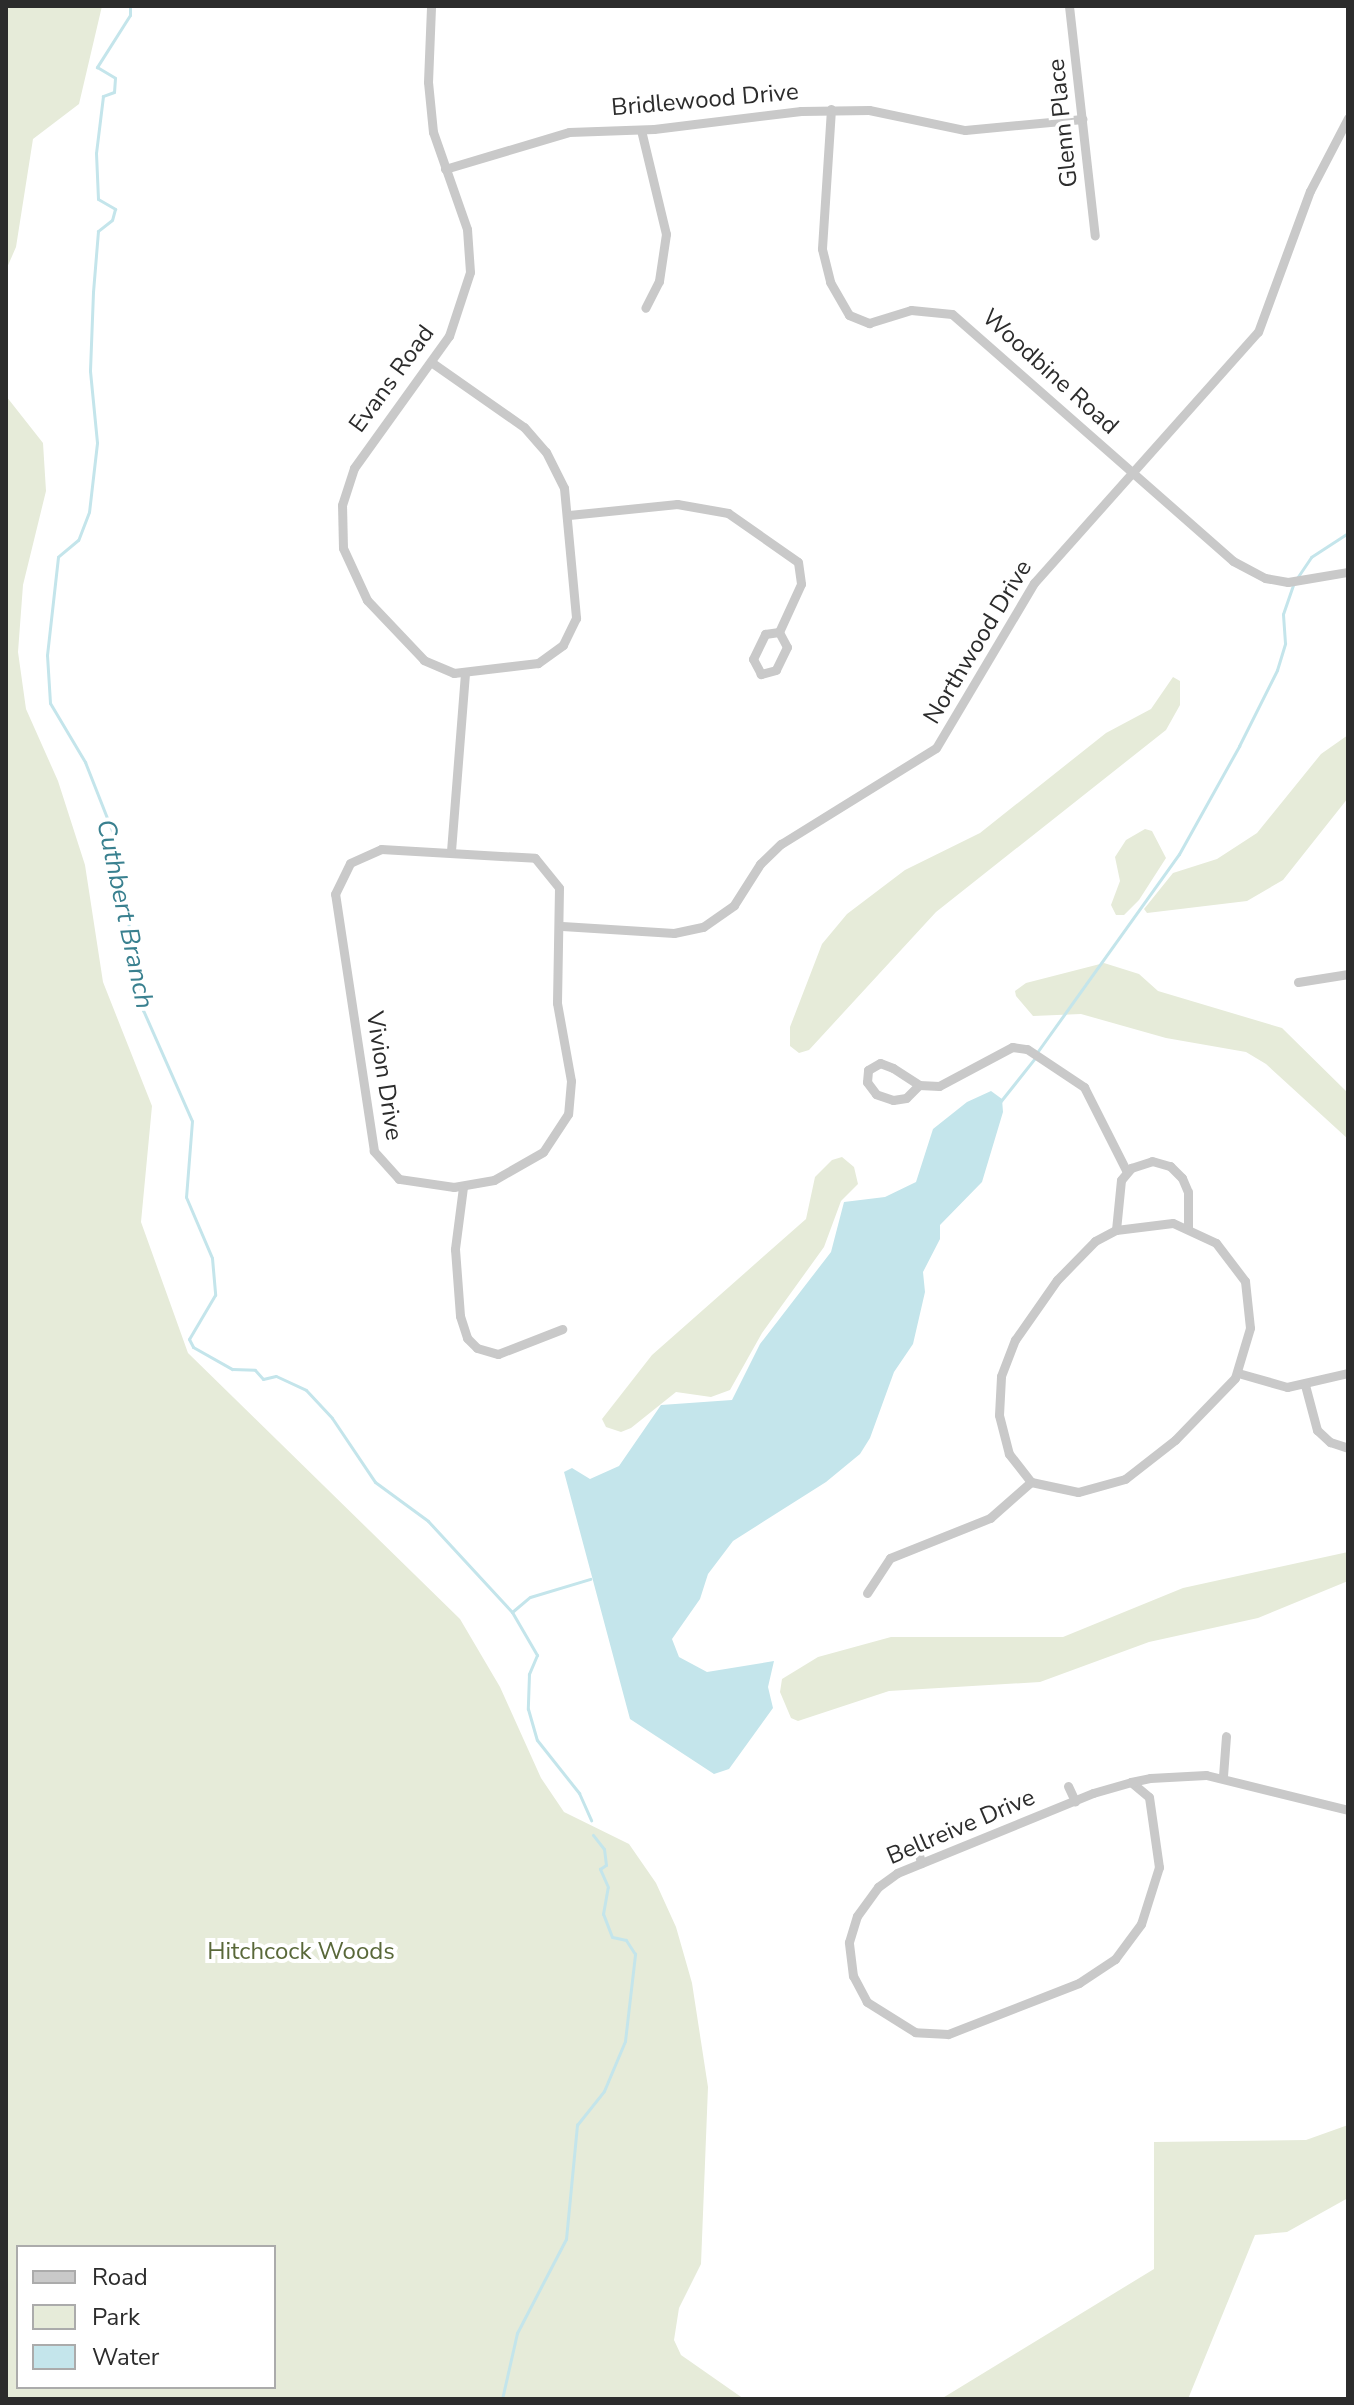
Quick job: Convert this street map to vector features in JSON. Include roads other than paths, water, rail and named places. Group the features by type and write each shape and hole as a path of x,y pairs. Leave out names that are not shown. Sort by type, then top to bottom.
{"street":[{"name":"Evans Road","path":"431,6 430,109 445,169 467,229 470,272 456,322 431,362 354,468 345,492 341,531 359,588 404,644 435,667 465,673"},
{"name":"Glenn Place","path":"1069,6 1095,236"},
{"name":"Bridlewood Drive","path":"445,169 569,132 641,130 831,109 890,112 971,130 1082,119"},
{"name":"Woodbine Road","path":"831,109 822,249 844,309 869,323 911,310 952,314 1224,554 1253,573 1301,581 1348,572"},
{"name":"Northwood Drive","path":"562,926 674,933 703,927 734,905 760,864 795,834 928,756 956,722 1034,583 1131,472 1234,362 1267,317 1310,191 1348,118"},
{"path":"641,130 666,234 659,281 645,308"},
{"path":"431,362 509,415 537,441 564,488 577,589 569,637 538,663 465,673 451,851"},
{"path":"569,515 677,504 728,513 798,562 800,587 779,632"},
{"path":"779,632 787,647 776,670 761,674 753,659 765,634 779,632"},
{"name":"Vivion Drive","path":"367,851 451,851 535,858 559,888 562,926 557,1003 572,1092 565,1124 537,1157 494,1180 463,1187 399,1179 374,1151 335,894 345,869 367,851"},
{"path":"1298,982 1348,974"},
{"path":"919,1085 906,1098 893,1100 876,1094 867,1082 868,1070 880,1063 919,1085 939,1086 1012,1047 1027,1049 1084,1087 1127,1172"},
{"path":"1116,1230 1117,1193 1127,1172 1152,1161 1177,1171 1188,1192 1188,1227"},
{"path":"463,1187 455,1249 460,1316 467,1338 477,1348 498,1354 562,1329"},
{"path":"1149,1224 1188,1227 1216,1243 1245,1281 1250,1328 1238,1373 1213,1405 1157,1456 1113,1485 1067,1492 1031,1482 1009,1454 1001,1428 1004,1364 1024,1326 1069,1265 1116,1230 1149,1224"},
{"path":"1238,1373 1261,1384 1305,1385 1348,1373"},
{"path":"1305,1385 1317,1430 1330,1442 1348,1448"},
{"path":"867,1593 890,1558 990,1518 1031,1482"},
{"path":"1223,1776 1226,1736"},
{"name":"Bellreive Drive","path":"1131,1782 1149,1797 1160,1857 1153,1897 1134,1937 1103,1968 1079,1983 948,2034 915,2032 874,2010 856,1985 849,1953 857,1916 870,1896 897,1873 1075,1801 1131,1782 1223,1776 1348,1810"},
{"path":"1068,1786 1075,1801"},
{"path":"915,1840 921,1863"}],"water":[{"path":"991,1091 1002,1099 1003,1112 982,1182 940,1225 940,1239 923,1272 925,1292 913,1344 894,1372 870,1438 860,1454 826,1482 733,1541 708,1574 700,1599 672,1639 679,1657 707,1672 774,1661 768,1687 773,1708 729,1769 714,1774 630,1719 564,1472 572,1468 590,1479 619,1466 661,1405 732,1400 760,1344 831,1252 844,1202 885,1197 916,1182 933,1129 967,1102"}],"waterway":[{"name":"Cuthbert Branch","path":"130,6 130,15 97,67 115,78 114,92 103,96 96,153 98,199 115,209 112,220 98,231 93,292 90,371 97,443 89,512 78,540 58,557 47,655 50,703 85,762 113,833 143,1010 192,1121 186,1197 212,1258 215,1295 189,1339 193,1347 232,1369 255,1370 263,1379 276,1376 306,1390 332,1418 375,1482 428,1521 512,1612 537,1655 529,1674 528,1709 537,1740 579,1793 591,1820"},
{"path":"1297,578 1311,557 1348,533"},
{"path":"1038,1051 1179,854 1239,746 1277,670 1285,643 1283,614 1293,585"},
{"path":"1000,1102 1035,1058"},
{"path":"512,1612 530,1597 590,1579"},
{"name":"Cuthbert Branch","path":"502,2399 517,2333 566,2239 577,2125 604,2091 625,2041 635,1954 626,1940 612,1937 603,1914 608,1887 600,1869 606,1865 604,1849 593,1835"}],"park label":[{"name":"Hitchcock Woods","path":"301,1952"}]}
